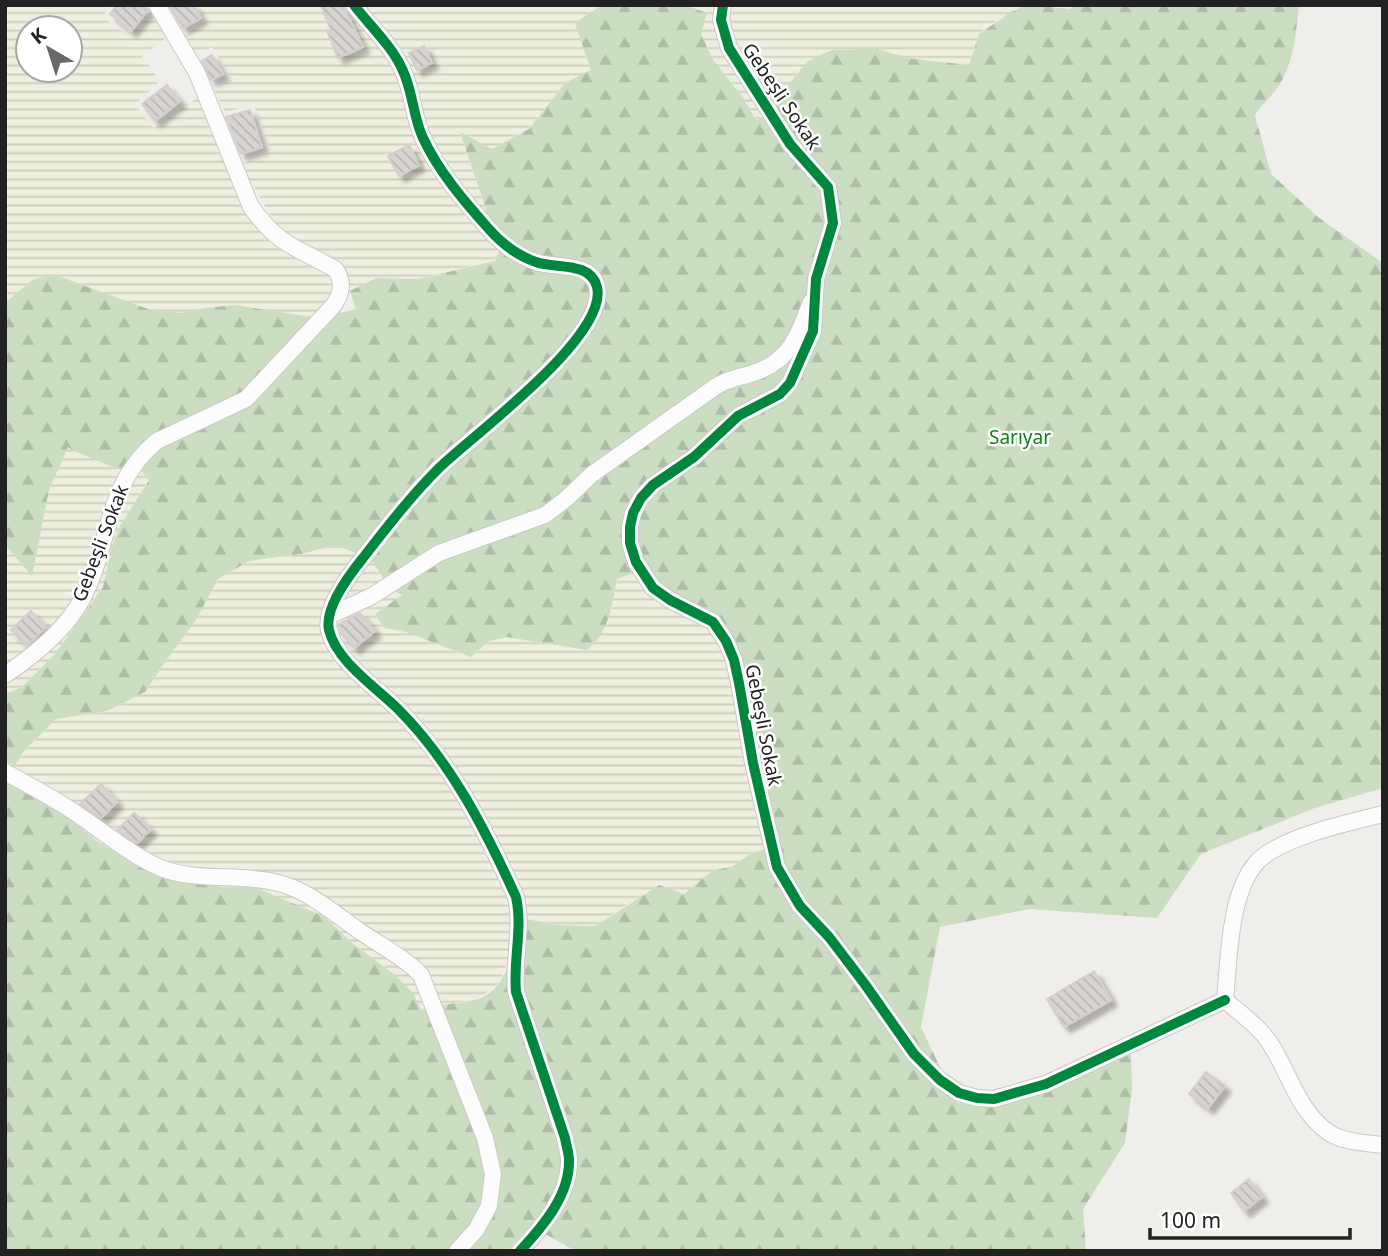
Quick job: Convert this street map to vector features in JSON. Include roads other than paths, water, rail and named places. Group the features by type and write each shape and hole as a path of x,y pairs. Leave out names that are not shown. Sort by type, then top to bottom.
{"street":[{"path":"354,5 403,69 416,117 435,161 490,230 509,248 538,263 585,271 594,279 598,291 596,303 586,325 564,357 416,491 348,576 337,598 328,629 351,666 397,708 445,764 465,796 516,897 519,912 514,970 516,992 561,1126 569,1160 565,1186 554,1210 520,1251"},
{"name":"Gebeşli Sokak","path":"723,5 721,20 729,48 789,144 828,187 833,223 816,279 813,331 790,383 779,394 738,416 694,457 653,485 641,498 633,513 630,543 636,562 653,588 713,622 726,641 734,660 768,836 777,867 800,906 829,937 914,1054 940,1080 959,1093 994,1099 1046,1084 1225,1000"},
{"name":"Gebeşli Sokak","path":"5,675 23,663 60,629 81,601 104,541 114,503 128,472 145,450 158,440 246,398 333,306 341,288 340,276 335,269 277,238 251,207 197,73 159,6"},
{"name":"Gebeşli Sokak","path":"331,615 372,596 439,553 545,515 592,475 730,377 762,370 779,361 793,345 815,293"},
{"path":"5,772 74,811 104,834 155,866 175,872 275,882 303,892 411,964 421,975 485,1138 493,1174 489,1206 476,1230 457,1251"},
{"path":"1383,814 1287,842 1259,860 1248,874 1233,925 1225,1000 1264,1034 1306,1109 1321,1126 1332,1135 1383,1145"}],"park label":[{"name":"Sarıyar","path":"1020,437"}]}
